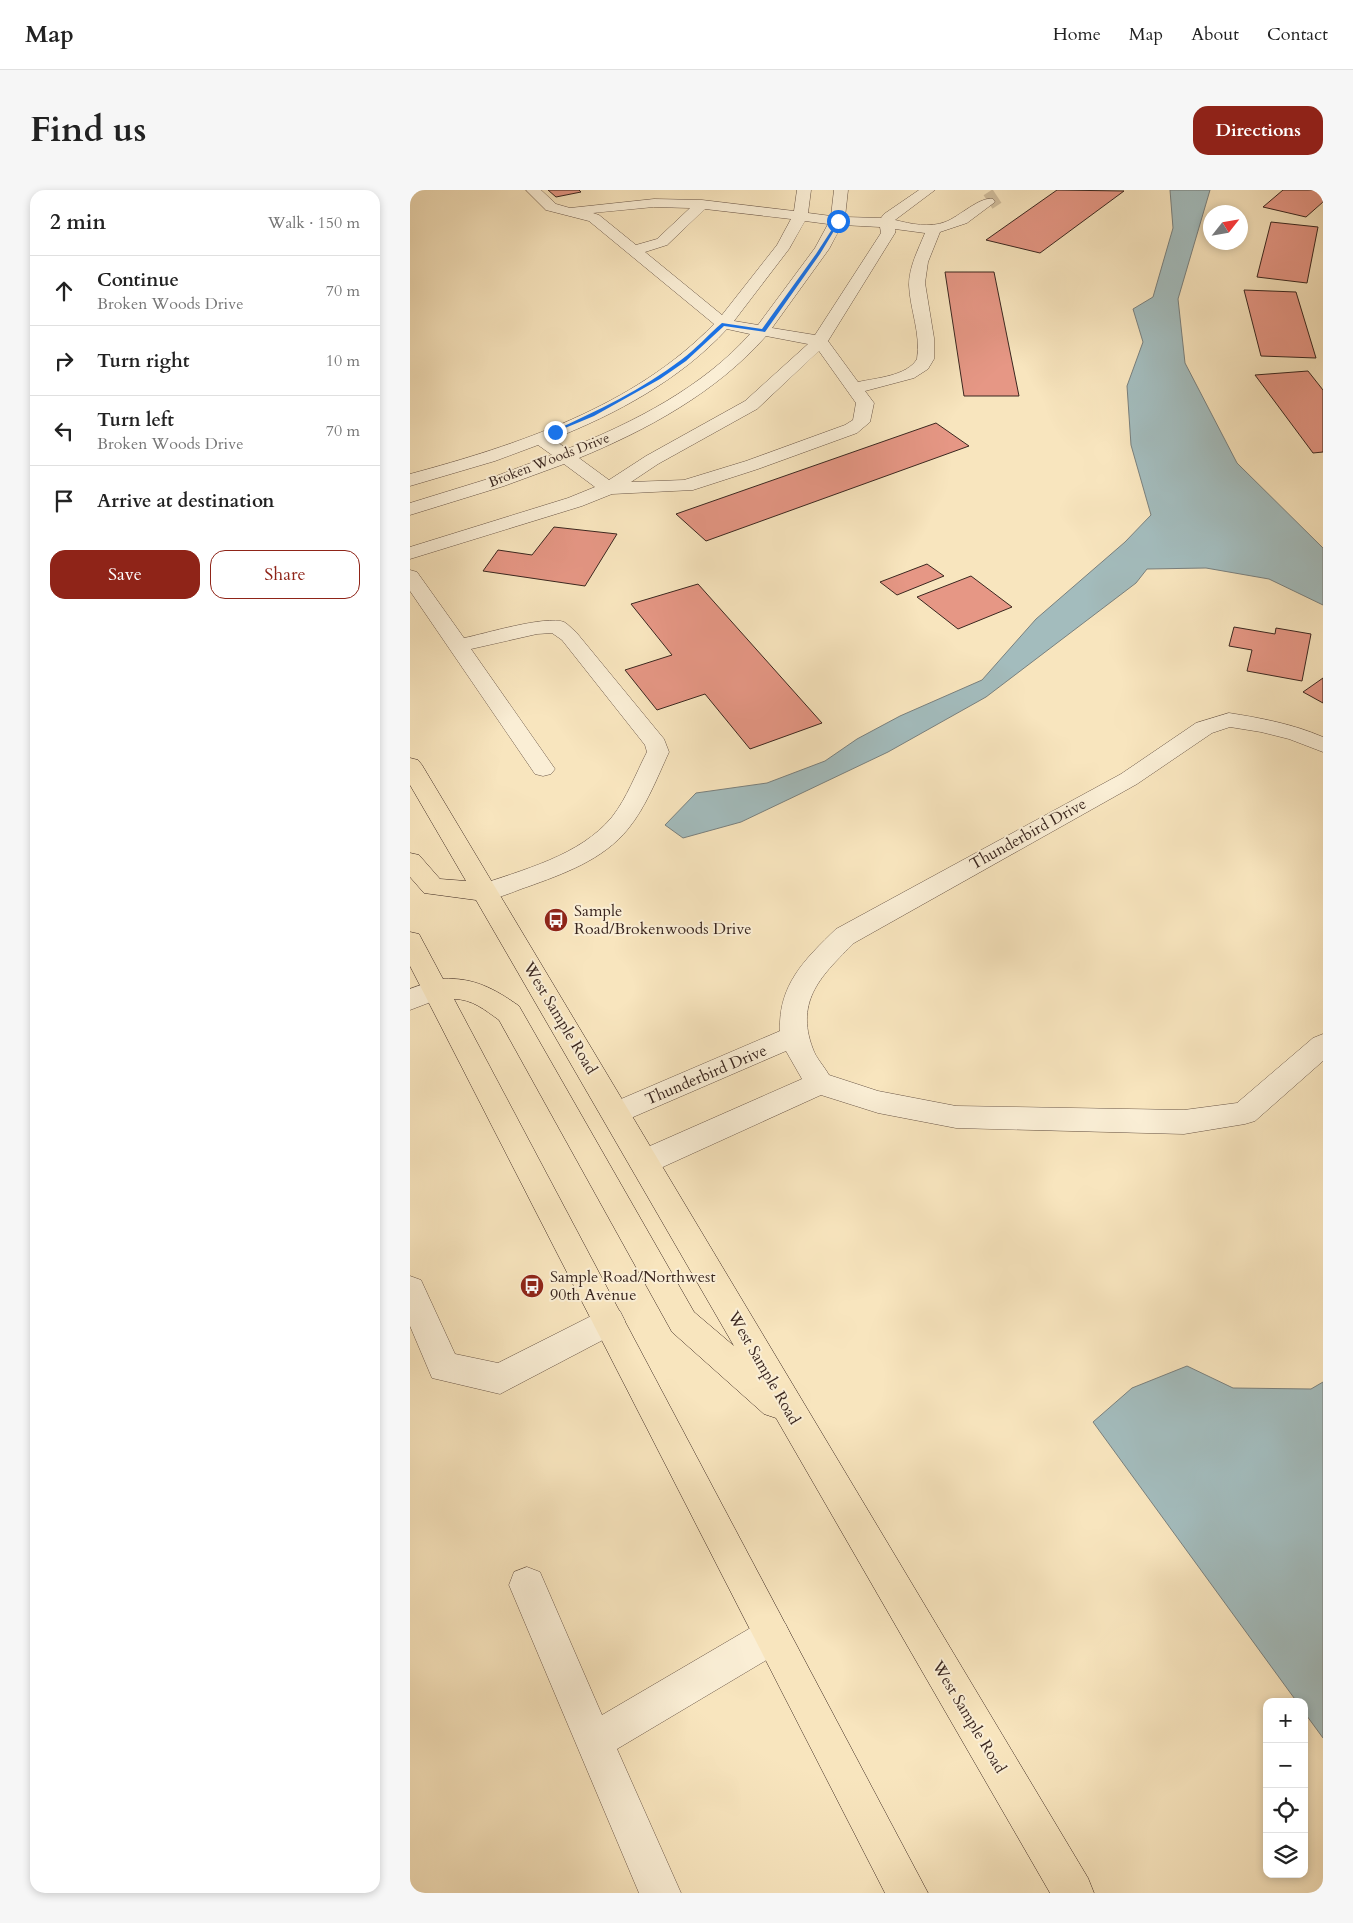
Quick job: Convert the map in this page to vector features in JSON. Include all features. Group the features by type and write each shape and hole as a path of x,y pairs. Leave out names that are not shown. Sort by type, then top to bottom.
{"main road":[{"name":"West Sample Road","path":"410,765 1073,1893"},
{"path":"410,861 433,887 485,892"},
{"path":"410,941 423,995 609,1321 907,1893"},
{"path":"423,995 452,988 478,991 509,1013 683,1322 794,1419"}],"street":[{"path":"533,190 551,207 594,218 723,324 820,341 865,403 861,422 851,429 752,465 686,486 609,488 540,438"},
{"path":"621,190 637,204"},
{"path":"677,190 702,204"},
{"name":"Broken Woods Drive","path":"410,480 515,448 540,438 592,415 658,378 684,360 723,324 780,250 802,215 804,190"},
{"name":"Broken Woods Drive","path":"410,509 531,470 624,430 694,390 722,370 763,330 818,254 838,221 841,190"},
{"path":"410,553 575,502 609,488 652,460 750,405 799,363 820,341 888,234 887,223 889,217 928,190"},
{"path":"569,212 637,204 737,202 838,221 887,223 915,229 934,229 956,224 988,202"},
{"path":"634,251 662,242 702,204"},
{"path":"854,388 891,379 916,370 924,364 928,349 917,284 920,261 934,229"},
{"path":"410,576 543,769"},
{"path":"458,646 537,628 557,627 576,643 656,744 658,752 620,822 603,840 568,860 485,892"},
{"name":"Thunderbird Drive","path":"819,1083 800,1050 795,1036 792,1026 794,1001 810,970 845,936 1129,779 1204,728 1229,720 1279,730 1323,745"},
{"name":"Thunderbird Drive","path":"616,1113 795,1036"},
{"path":"644,1162 819,1083 878,1102 956,1117 1184,1122 1245,1113 1323,1045"},
{"path":"410,1290 444,1367 500,1379 609,1321"},
{"path":"527,1586 660,1893"},
{"path":"594,1741 772,1636"}],"water":[{"path":"1170,190 1210,190 1206,205 1203,205 1203,214 1178,299 1185,363 1237,463 1323,548 1323,605 1269,579 1206,568 1147,569 1136,583 986,697 888,752 741,822 683,838 665,825 696,793 767,783 825,761 857,739 900,716 982,680 1036,619 1125,542 1151,515 1131,445 1127,386 1143,342 1133,309 1153,297 1173,228"},
{"path":"1187,1366 1233,1388 1311,1389 1323,1382 1323,1738 1308,1717 1308,1698 1294,1698 1093,1422 1132,1388"}],"building":[{"path":"548,190 579,190 581,192 556,197"},
{"path":"1057,190 1124,191 1040,253 986,240"},
{"path":"1283,190 1323,190 1323,202 1306,217 1263,207"},
{"path":"1271,222 1318,227 1307,283 1257,277"},
{"path":"945,272 994,272 1019,396 964,396"},
{"path":"1244,290 1296,292 1316,358 1261,356"},
{"path":"1308,371 1323,390 1323,452 1313,453 1255,375"},
{"path":"936,423 969,446 706,541 676,514"},
{"path":"554,527 617,534 585,586 483,571 498,550 532,555"},
{"path":"927,564 944,576 897,595 880,582"},
{"path":"971,576 1012,607 958,629 917,597"},
{"path":"698,584 822,723 750,749 705,694 657,710 625,670 672,655 631,604"},
{"path":"1234,627 1275,634 1276,628 1311,634 1302,681 1247,671 1252,650 1229,646"},
{"path":"1323,678 1323,703 1303,692"}],"tunnel":[{"path":"988,202 997,196"}],"place":[{"name":"Sample Road/Brokenwoods Drive","path":"556,920"},
{"name":"Sample Road/Northwest 90th Avenue","path":"532,1286"}],"route":[{"path":"555,432 592,415 658,378 684,360 723,324 763,330 818,254 838,221"}]}
